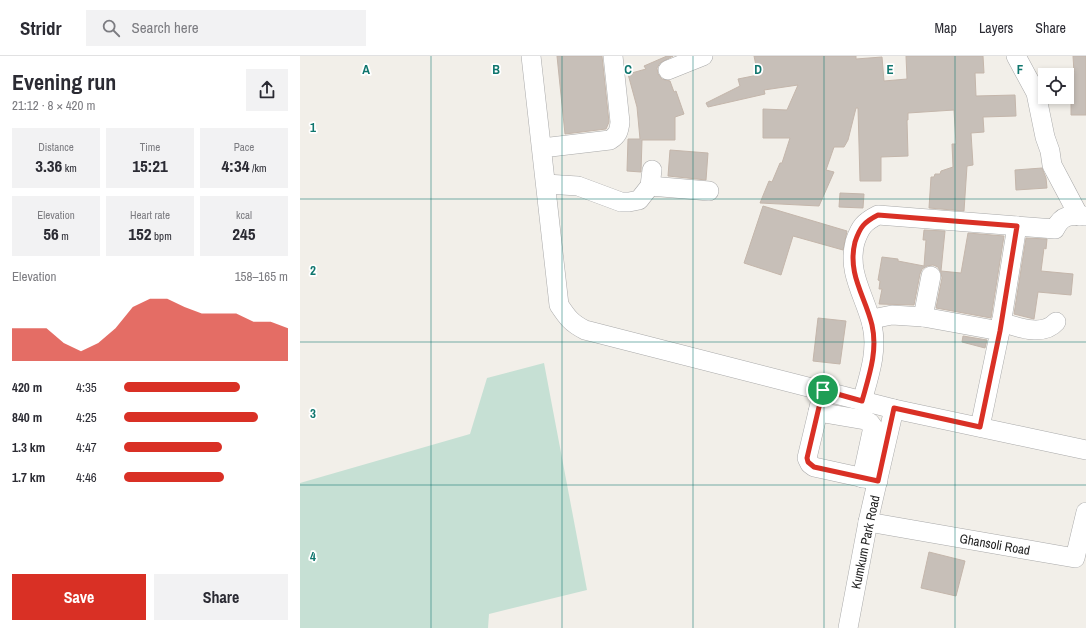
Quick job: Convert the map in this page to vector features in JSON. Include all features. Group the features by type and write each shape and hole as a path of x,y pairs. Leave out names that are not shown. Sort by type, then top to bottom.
{"street":[{"path":"531,56 559,305 568,318 577,326 585,330 862,401 1086,450"},
{"path":"542,148 610,140 619,132 620,122 613,56"},
{"path":"668,70 703,56"},
{"path":"862,401 874,356 872,325 858,286 853,267 852,253 859,229 870,219 878,215 1055,228 1059,220 1067,217 1082,216 1052,165 1036,93 1016,56"},
{"path":"546,184 578,186 621,202 639,200 651,178 709,191"},
{"path":"980,427 1000,327 1017,226"},
{"path":"923,317 931,276"},
{"path":"872,325 877,318 892,315 923,317 1034,330 1044,330 1053,326 1056,322"},
{"path":"818,412 865,420 870,423 873,427 870,479 814,467 808,462 807,458 823,390"},
{"name":"Kumkum Park Road","path":"848,628 868,522 870,479 894,408"},
{"name":"Ghansoli Road","path":"868,522 1075,558 1086,512"}],"green space":[{"path":"544,363 587,590 489,614 488,628 300,628 300,483 470,434 487,378"}],"building":[{"path":"557,56 602,56 609,122 606,129 565,134"},
{"path":"667,56 673,56 660,63 657,68 658,74 662,79 670,81 674,92 676,91 684,114 675,117 675,140 642,140 641,172 627,171 628,139 640,139 637,107 628,74 646,69 644,66"},
{"path":"754,56 856,56 856,59 882,57 884,81 907,79 906,56 983,56 984,73 975,73 976,96 1015,95 1016,116 983,117 984,132 971,133 973,165 967,166 964,211 929,208 931,177 934,177 935,174 940,174 941,171 953,167 952,144 956,144 954,110 908,113 908,156 881,157 881,181 860,181 858,108 856,108 848,140 844,147 834,147 826,170 834,172 819,206 760,203 769,181 772,182 780,163 782,163 790,138 763,138 763,109 787,110 798,85 764,90 765,94 708,107 706,103 740,86 738,79 758,75"},
{"path":"1073,56 1086,56 1086,115 1071,115 1071,104 1074,104"},
{"path":"670,150 708,153 706,180 668,176"},
{"path":"1042,168 1046,178 1047,188 1016,190 1015,170"},
{"path":"840,193 864,194 863,208 839,207"},
{"path":"763,206 847,231 843,250 793,236 781,275 744,263"},
{"path":"924,230 945,231 941,271 961,273 968,233 1004,236 991,318 936,308 942,278 938,267 933,265 922,269 914,305 879,304 882,289 879,289 880,281 878,280 882,257 898,259 898,261 924,266 926,240 923,240"},
{"path":"1026,238 1047,239 1046,249 1044,248 1041,271 1073,274 1071,295 1038,292 1034,319 1014,314"},
{"path":"818,318 846,321 840,364 813,361"},
{"path":"963,336 987,340 985,348 962,342"},
{"path":"929,552 965,561 956,596 921,588"}],"route":[{"path":"878,215 897,218 1017,226 1000,331 980,427 894,408 878,481 814,467 808,462 807,458 823,390 862,401 874,356 872,325 858,286 853,267 852,253 859,229 870,219 878,215"}]}
